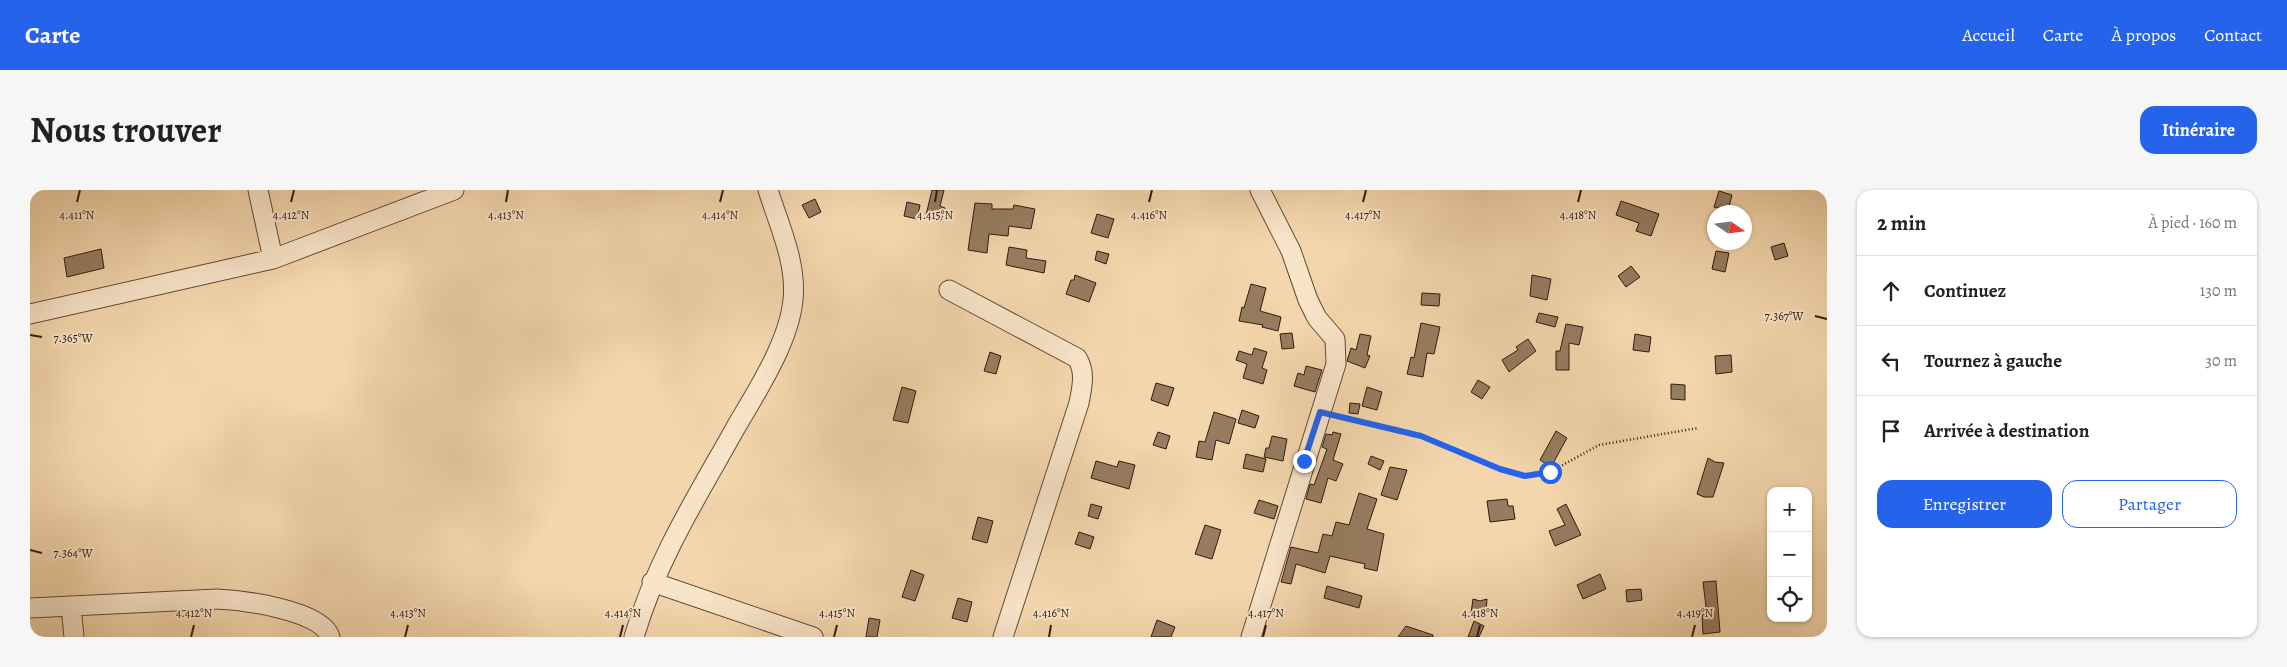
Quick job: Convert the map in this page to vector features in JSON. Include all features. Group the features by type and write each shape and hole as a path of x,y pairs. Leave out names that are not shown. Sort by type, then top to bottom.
{"street":[{"path":"258,190 274,258"},
{"path":"30,314 274,258 454,190"},
{"path":"634,637 652,582 672,540 752,399 779,345 789,319 793,300 791,264 768,190"},
{"path":"1251,637 1336,364 1335,340 1317,318 1308,300 1291,251 1260,190"},
{"path":"949,290 1078,358 1083,367 1083,383 1076,412 1003,637"},
{"path":"652,582 766,629 813,637"},
{"path":"30,608 241,600 264,604 319,623 328,632 330,637"},
{"path":"71,606 74,637"}],"path":[{"path":"1320,412 1421,436 1500,469 1525,476 1550,472 1598,445 1698,428"}],"building":[{"path":"932,190 944,190 940,206 945,208 941,220 926,215"},
{"path":"1719,191 1732,195 1730,205 1715,205"},
{"path":"815,199 821,212 809,218 802,205"},
{"path":"1621,201 1659,214 1651,236 1636,231 1639,223 1616,215"},
{"path":"907,202 920,205 917,219 904,216"},
{"path":"975,203 992,204 992,209 1013,209 1014,205 1035,209 1031,229 1009,226 1008,236 989,234 987,253 968,250"},
{"path":"1097,214 1114,219 1108,238 1091,233"},
{"path":"1784,243 1788,256 1775,260 1771,247"},
{"path":"1009,247 1027,250 1026,258 1046,261 1044,273 1006,265"},
{"path":"101,249 104,268 67,277 64,258"},
{"path":"1097,251 1109,254 1106,264 1095,260"},
{"path":"1716,251 1729,253 1725,272 1712,269"},
{"path":"1631,266 1640,277 1626,287 1618,276"},
{"path":"1075,275 1096,283 1089,302 1066,294"},
{"path":"1532,275 1551,279 1547,300 1530,296"},
{"path":"1251,284 1266,288 1260,311 1281,317 1278,331 1262,327 1263,325 1239,321"},
{"path":"1422,293 1440,294 1439,306 1421,305"},
{"path":"1539,313 1558,317 1555,327 1536,322"},
{"path":"1421,323 1440,327 1434,354 1427,353 1423,377 1407,374 1411,357 1414,358"},
{"path":"1566,324 1583,327 1579,345 1569,343 1569,370 1556,370 1556,351 1560,351"},
{"path":"1292,333 1294,348 1282,349 1280,334"},
{"path":"1360,334 1371,336 1367,355 1370,356 1365,368 1347,361 1351,348 1356,350"},
{"path":"1635,334 1651,337 1649,352 1633,350"},
{"path":"1528,339 1536,351 1509,372 1502,360 1518,350 1516,347"},
{"path":"1254,348 1267,352 1262,368 1267,370 1263,384 1243,378 1247,364 1236,360 1239,351 1252,355"},
{"path":"990,352 1001,356 996,374 984,371"},
{"path":"1731,355 1732,372 1716,374 1715,356"},
{"path":"1306,366 1322,370 1315,392 1294,386 1298,373 1304,375"},
{"path":"1478,380 1490,387 1482,399 1471,392"},
{"path":"1156,383 1174,388 1168,406 1151,400"},
{"path":"1671,384 1685,385 1685,400 1671,399"},
{"path":"902,387 916,391 908,423 893,420"},
{"path":"1367,387 1382,392 1377,410 1362,406"},
{"path":"1350,403 1360,404 1358,414 1349,413"},
{"path":"1242,410 1259,416 1255,428 1238,423"},
{"path":"1214,412 1236,419 1229,444 1216,440 1212,460 1196,457 1199,441 1205,442"},
{"path":"1556,431 1567,438 1551,467 1540,460"},
{"path":"1158,432 1170,436 1166,449 1153,445"},
{"path":"1333,432 1341,434 1333,460 1343,464 1336,481 1328,478 1321,503 1306,499 1310,484 1314,485 1327,449 1322,447 1326,434 1332,435"},
{"path":"1272,436 1287,439 1283,461 1264,457"},
{"path":"1246,454 1266,459 1263,472 1243,468"},
{"path":"1371,456 1384,461 1380,470 1368,464"},
{"path":"1708,458 1715,462 1724,463 1713,497 1704,497 1697,494"},
{"path":"1096,461 1117,467 1119,461 1135,465 1129,489 1091,478"},
{"path":"1390,467 1407,470 1397,500 1381,495"},
{"path":"1359,493 1377,499 1367,529 1384,534 1377,571 1364,568 1365,564 1330,556 1325,573 1296,564 1291,584 1281,582 1291,547 1318,553 1323,534 1332,536 1336,522 1349,525"},
{"path":"1507,499 1508,506 1513,506 1515,519 1490,522 1487,501"},
{"path":"1259,500 1278,506 1274,519 1254,513"},
{"path":"1091,504 1102,507 1098,519 1088,516"},
{"path":"1566,504 1581,535 1555,546 1549,531 1565,525 1557,509"},
{"path":"978,517 993,521 987,543 972,539"},
{"path":"1205,525 1221,530 1212,559 1195,554"},
{"path":"1079,532 1094,537 1090,549 1075,544"},
{"path":"911,570 924,575 915,601 902,597"},
{"path":"1600,574 1606,589 1583,599 1577,585"},
{"path":"1716,581 1720,632 1703,634 1702,614 1707,615 1703,582"},
{"path":"1327,586 1362,596 1359,608 1324,598"},
{"path":"1641,589 1642,600 1627,602 1626,590"},
{"path":"958,598 972,602 967,622 952,618"},
{"path":"1473,599 1480,601 1487,599 1486,613 1479,615 1471,613"},
{"path":"869,618 880,620 877,637 866,637"},
{"path":"1157,620 1175,627 1171,637 1151,637"},
{"path":"1474,621 1484,626 1479,637 1468,637"},
{"path":"1406,626 1433,635 1433,637 1398,637"}],"route":[{"path":"1304,461 1320,412 1421,436 1500,469 1525,476 1550,472"}]}
